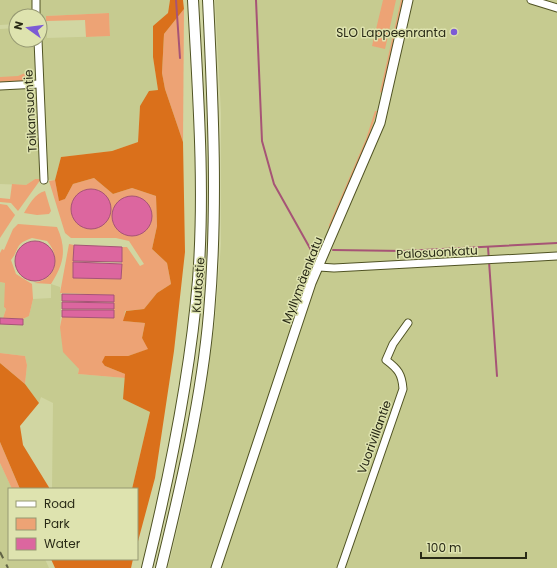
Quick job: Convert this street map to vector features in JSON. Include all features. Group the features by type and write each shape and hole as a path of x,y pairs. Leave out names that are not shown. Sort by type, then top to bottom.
{"highway":[{"name":"Kuutostie","path":"146,568 170,465 184,391 198,279 201,171 193,0"},
{"name":"Kuutostie","path":"161,568 185,462 199,389 209,315 214,243 216,173 208,0"}],"main road":[{"name":"Myllymäenkatu","path":"216,568 297,324 319,267 380,123 408,0"}],"street":[{"path":"531,0 557,8"},
{"name":"Toikansuontie","path":"38,48 44,180"},
{"path":"0,86 39,84"},
{"name":"Palosuonkatu","path":"319,267 342,268 557,256"},
{"name":"Vuorivillantie","path":"341,568 403,389 402,378 395,367 386,360 393,344 408,323"}],"shaded area":[{"path":"0,0 170,0 168,13 153,27 153,57 158,90 140,106 138,142 112,151 61,157 55,180 35,179 26,185 0,184 0,29 8,28 8,48 48,48 48,38 110,36 109,13 48,16 48,8 8,8 8,24 0,25"},
{"path":"170,0 183,0 184,9 164,34 162,73 165,89 183,142 185,252 174,351 155,478 138,541 138,488 132,488 150,412 123,399 125,374 105,366 102,362 105,356 128,356 148,349 142,338 145,323 123,321 126,311 144,309 157,293 171,284 167,263 152,249 157,226 156,196 132,188 113,194 94,178 73,184 65,199 59,201 55,180 61,157 112,151 138,142 140,106 149,91 158,90 153,57 153,26 168,13"},
{"path":"215,0 557,0 557,568 168,568 188,484 203,403 215,321 221,244 221,113"},
{"path":"0,282 6,283 4,307 6,309 3,318 0,318"},
{"path":"51,284 60,287 60,293 62,294 60,327 79,369 78,374 125,378 124,399 150,412 132,488 52,488 53,403 41,397 39,403 25,384 27,365 25,356 0,353 0,324 23,325 23,319 29,316 33,299 51,298"},
{"path":"0,363 25,384 39,403 20,426 23,445 49,488 20,488 0,442"},
{"path":"0,463 12,488 8,488 8,560 45,560 49,568 0,568"},
{"path":"51,560 133,560 131,568 55,568"}],"green space":[{"path":"383,0 396,0 385,49 372,46"},
{"path":"401,0 404,0 383,93 380,92"},
{"path":"184,9 183,142 165,89 162,73 164,34"},
{"path":"109,13 110,36 86,37 85,20 48,21 48,16"},
{"path":"25,73 33,75 32,79 24,81 0,82 0,77 18,76"},
{"path":"375,111 377,111 366,145 328,235 329,225 366,139"},
{"path":"94,178 113,194 132,188 156,196 157,226 152,249 167,263 171,284 157,293 144,309 125,311 124,321 145,323 142,338 149,349 128,356 105,356 105,366 125,374 125,378 78,374 79,369 63,352 60,327 62,317 113,318 114,295 60,293 69,244 74,245 73,278 121,279 122,247 127,247 140,266 144,264 129,241 116,238 71,238 65,233 49,181 55,180 59,200 65,199 73,184"},
{"path":"35,179 41,179 18,211 11,203 0,202 0,198 10,199 12,184 26,185"},
{"path":"45,191 51,211 49,214 37,215 24,213 35,197 41,192"},
{"path":"0,204 7,205 15,215 0,238"},
{"path":"18,224 57,227 62,242 63,256 59,270 51,284 34,283 42,281 52,272 55,260 54,254 47,241 32,238 22,242 11,260 16,274 32,284 33,299 29,316 23,319 3,318 6,309 4,307 5,283 0,282 0,253 2,249 4,250 13,229"},
{"path":"0,353 25,356 27,365 25,384 0,363"},
{"path":"0,442 20,488 12,488 0,463"}],"water":[{"path":"91,189 99,191 105,195 109,201 111,209 109,217 105,223 99,227 91,229 83,227 77,223 73,217 71,209 73,201 77,195 83,191"},
{"path":"132,196 140,198 146,202 150,208 152,216 150,224 146,230 140,234 132,236 124,234 118,230 114,224 112,216 114,208 118,202 124,198"},
{"path":"35,241 43,243 49,247 53,253 55,261 53,269 49,275 43,279 35,281 27,279 21,275 17,269 15,261 17,253 21,247 27,243"},
{"path":"74,245 122,247 122,262 73,261"},
{"path":"73,262 122,264 121,279 73,278"},
{"path":"62,294 114,295 114,302 62,301"},
{"path":"62,302 114,303 114,309 62,309"},
{"path":"62,310 114,310 114,318 62,317"},
{"path":"0,318 23,319 23,325 0,324"}],"waterway":[{"path":"176,0 180,58"},
{"path":"256,0 262,141 274,184 311,250 321,250"},
{"path":"333,250 404,251 557,243"},
{"path":"488,247 497,376"}],"railway":[{"path":"0,552 8,568"}],"place":[{"name":"SLO Lappeenranta","path":"454,32"}]}
